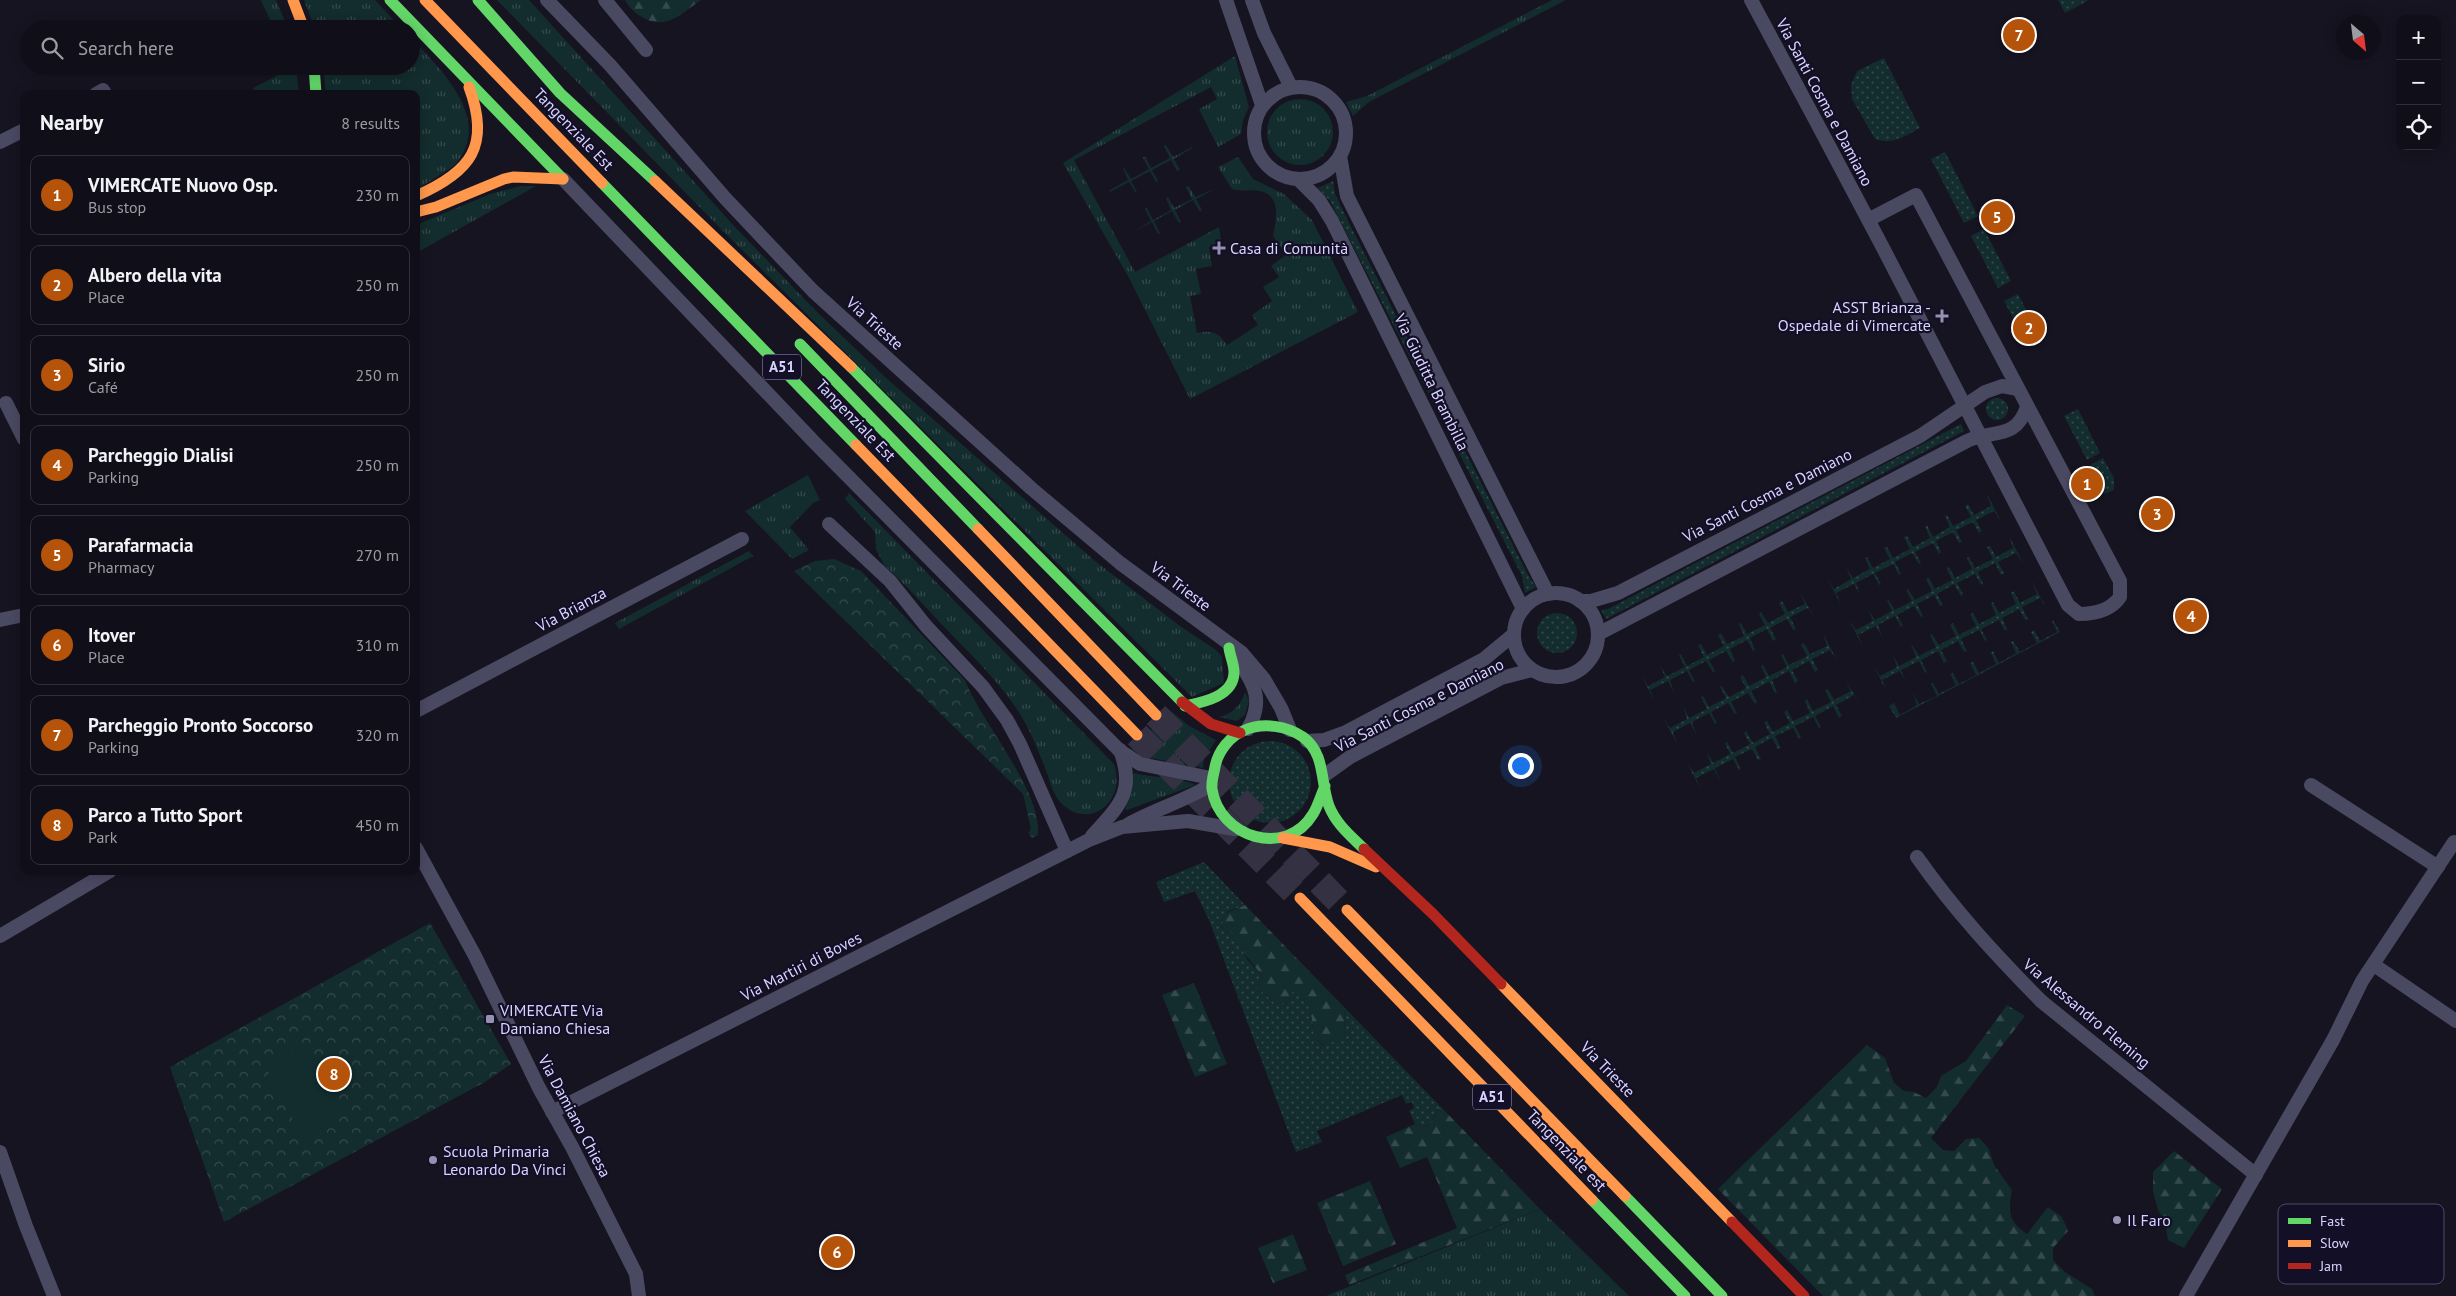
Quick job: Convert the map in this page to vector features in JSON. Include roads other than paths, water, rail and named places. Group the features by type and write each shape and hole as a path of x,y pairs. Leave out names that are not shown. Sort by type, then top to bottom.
{"main road":[{"path":"285,0 293,20"},
{"path":"293,0 301,20"},
{"path":"390,0 409,20"},
{"name":"Tangenziale Est","path":"425,0 1137,735"},
{"name":"Tangenziale Est","path":"467,0 560,93 711,251"},
{"path":"478,0 560,93 645,171 890,406 1186,706 1211,724 1244,731"},
{"path":"420,31 563,179"},
{"path":"305,75 306,90"},
{"path":"315,75 316,90"},
{"path":"420,194 449,180 473,154 479,137 480,124 474,97 464,77"},
{"path":"420,211 436,207 504,179 513,177 563,179"},
{"name":"Tangenziale Est","path":"793,336 1156,715"},
{"path":"1186,706 1216,697 1227,689 1234,671 1228,648"},
{"name":"Via Trieste","path":"1384,870 1330,848 1283,838 1266,840 1249,837 1234,829 1222,817 1214,802 1211,782 1218,755 1227,742 1244,731 1276,726 1290,730 1307,741 1322,763 1328,803 1334,817 1384,870 1433,914 1804,1296"},
{"name":"Via Trieste","path":"1283,838 1299,830 1312,819 1321,804 1325,781"},
{"name":"Tangenziale est","path":"1300,898 1685,1296"},
{"name":"Tangenziale est","path":"1348,910 1722,1296"}],"street":[{"name":"Via Trieste","path":"547,0 610,65 725,198 813,291 1032,489 1120,563 1242,653 1264,679 1281,708 1290,730"},
{"path":"605,0 646,50"},
{"path":"1226,0 1262,105 1275,93 1290,87 1264,33 1252,0"},
{"name":"Via Santi Cosma e Damiano","path":"1751,0 1868,220 2068,605 2079,614 2094,613 2109,607 2120,597 2120,581 1916,195 1868,220"},
{"name":"Via Giuditta Brambilla","path":"1262,105 1255,118 1253,133 1256,147 1262,160 1272,170 1284,176 1298,179 1322,174 1340,156 1345,144 1347,132 1344,117 1337,104 1326,94 1315,88 1290,87"},
{"path":"0,142 20,132"},
{"name":"Via Giuditta Brambilla","path":"1340,156 1347,196 1548,594"},
{"path":"563,179 815,443 1120,750 1140,764 1211,782"},
{"name":"Via Giuditta Brambilla","path":"1298,179 1319,200 1332,221 1523,609"},
{"name":"Via Santi Cosma e Damiano","path":"1548,594 1565,594 1580,601 1592,602 1618,593 1920,436 1964,405 1994,388 2002,386 2018,390"},
{"path":"6,403 20,431"},
{"path":"1598,634 1980,435 2008,432 2018,425 2027,407"},
{"path":"829,524 890,581 926,626 988,694 1007,720 1020,744 1066,851"},
{"name":"Via Brianza","path":"420,709 742,539"},
{"path":"1513,635 1516,621 1523,609 1534,599 1548,594"},
{"path":"1532,670 1544,676 1557,678 1576,672 1591,659 1597,647 1596,621 1590,610 1580,601"},
{"path":"0,620 20,616"},
{"name":"Via Trieste","path":"1216,634 1248,674 1256,689 1256,715 1244,731"},
{"name":"Via Santi Cosma e Damiano","path":"1513,635 1515,648 1522,661 1532,670"},
{"name":"Via Santi Cosma e Damiano","path":"1307,741 1324,740 1346,732 1484,659 1513,635"},
{"name":"Via Santi Cosma e Damiano","path":"1325,781 1350,757 1501,678 1532,670"},
{"name":"Via Martiri di Boves","path":"1089,840 1114,812 1125,792 1127,769 1120,750"},
{"name":"Via Martiri di Boves","path":"552,1112 1066,851 1145,815 1189,798 1211,782"},
{"path":"2311,785 2438,867"},
{"name":"Via Martiri di Boves","path":"1122,827 1188,821 1234,829"},
{"path":"2186,1296 2333,1040 2362,981 2455,839"},
{"name":"Via Damiano Chiesa","path":"420,855 475,956 552,1112 572,1147 636,1274 639,1296"},
{"name":"Via Alessandro Fleming","path":"1917,857 1949,902 2008,969 2040,1001 2256,1175"},
{"path":"0,936 103,875"},
{"path":"2374,964 2456,1021"},
{"path":"0,1152 54,1296"},
{"path":"40,1262 46,1296"}],"tunnel":[{"path":"1156,715 1347,910"},
{"path":"1137,735 1300,898"}],"place":[{"name":"Parcheggio Pronto Soccorso","path":"2019,35"},
{"name":"Parafarmacia","path":"1997,217"},
{"name":"Casa di Comunità","path":"1219,248"},
{"name":"ASST Brianza - Ospedale di Vimercate","path":"1942,316"},
{"name":"Albero della vita","path":"2029,328"},
{"name":"VIMERCATE Nuovo Osp.","path":"2087,484"},
{"name":"Sirio","path":"2157,514"},
{"name":"Parcheggio Dialisi","path":"2191,616"},
{"name":"VIMERCATE Via Damiano Chiesa","path":"490,1019"},
{"name":"Parco a Tutto Sport","path":"334,1074"},
{"name":"Scuola Primaria Leonardo Da Vinci","path":"433,1160"},
{"name":"Il Faro","path":"2117,1220"},
{"name":"Itover","path":"837,1252"}]}
